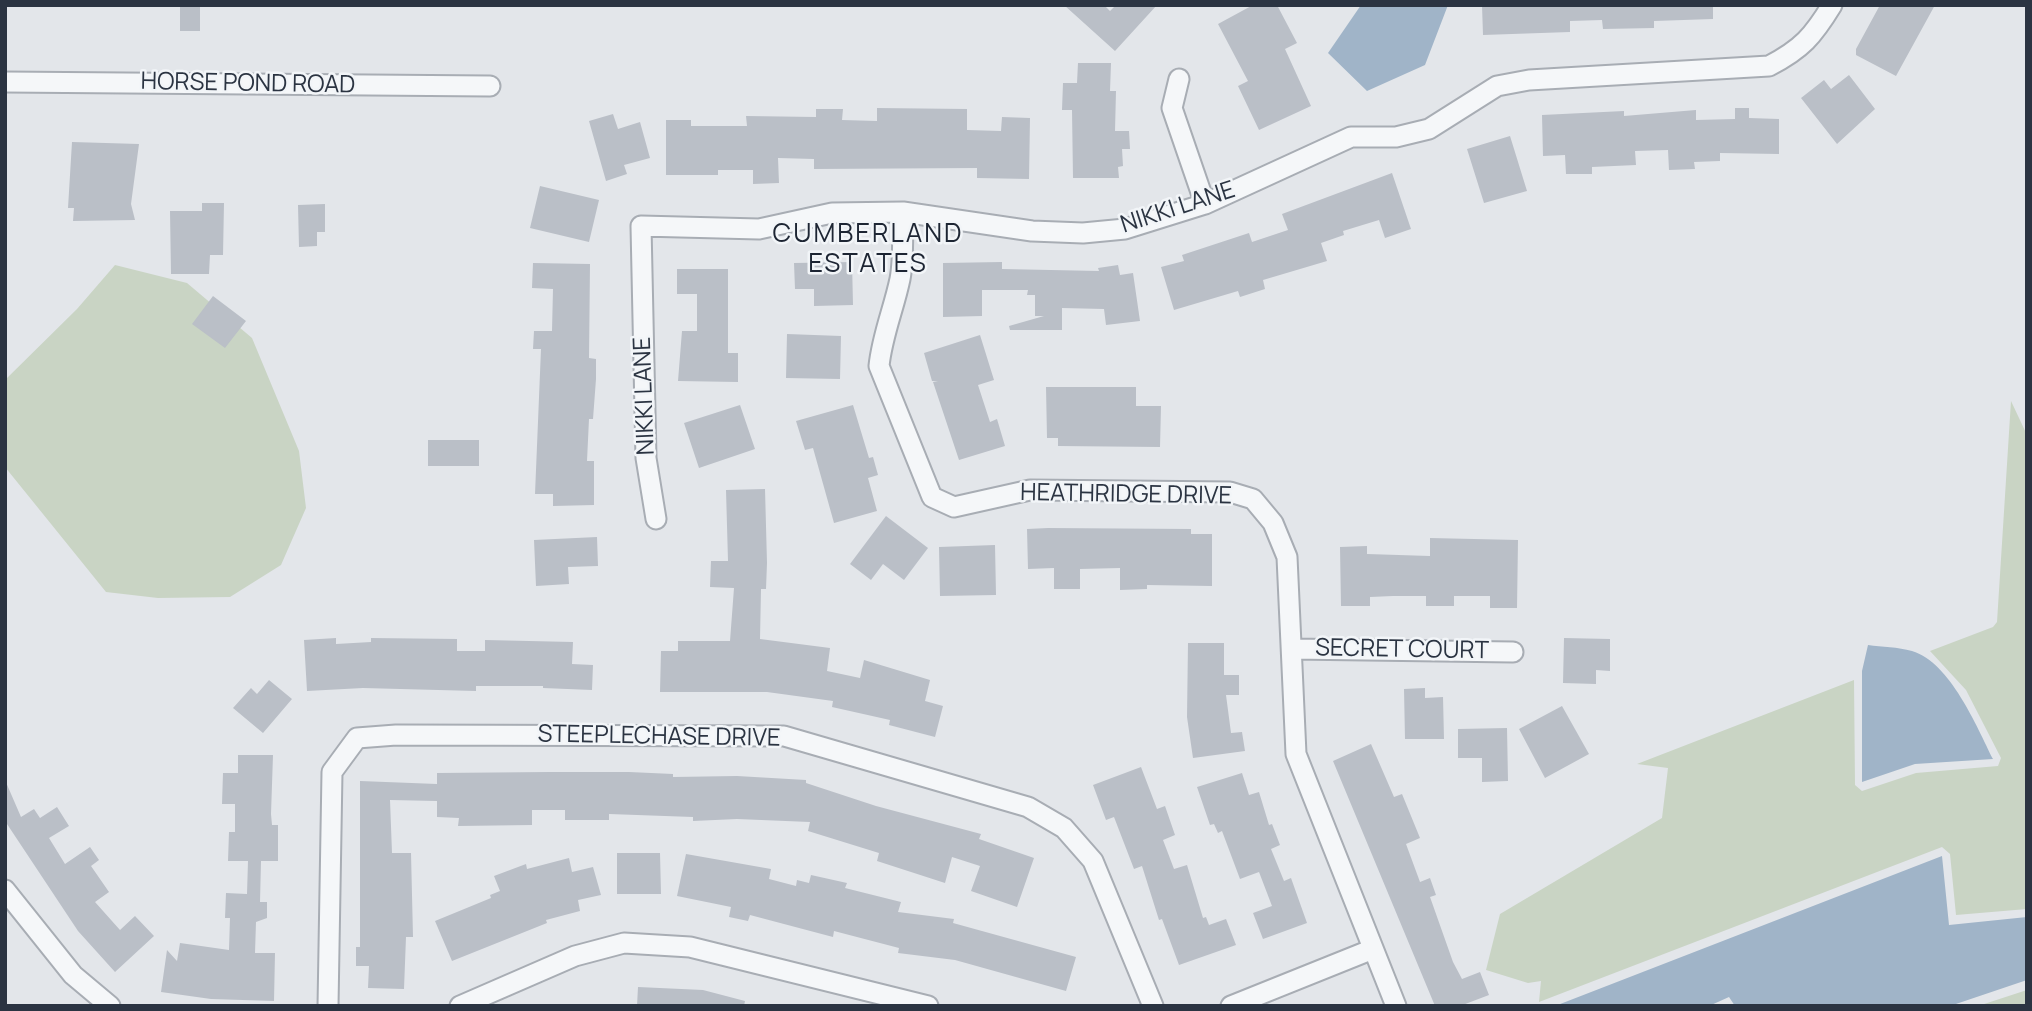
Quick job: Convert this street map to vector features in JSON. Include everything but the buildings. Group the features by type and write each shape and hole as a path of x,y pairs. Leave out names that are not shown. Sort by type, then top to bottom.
{"street":[{"name":"NIKKI LANE","path":"656,519 646,458 641,226 759,229 832,213 903,212 1032,231 1083,233 1125,229 1205,204 1350,137 1396,137 1429,129 1497,86 1528,80 1769,66 1797,52 1814,34 1832,5"},
{"path":"1179,79 1172,108 1205,204"},
{"name":"HORSE POND ROAD","path":"5,82 490,86"},
{"name":"HEATHRIDGE DRIVE","path":"903,212 901,274 891,321 881,344 880,366 932,497 954,507 1002,494 1030,490 1230,492 1253,499 1273,523 1287,556 1296,754 1396,1006"},
{"name":"SECRET COURT","path":"1292,649 1513,652"},
{"name":"STEEPLECHASE DRIVE","path":"328,1006 332,772 357,738 396,735 784,736 1028,807 1064,828 1093,861 1153,1006"},
{"path":"5,890 73,975 110,1006"},
{"path":"460,1006 575,957 624,943 690,947 869,999 928,1006"},
{"path":"1231,1006 1373,949"}],"green space":[{"path":"115,265 187,283 252,338 299,451 306,508 281,565 230,597 158,598 106,592 5,467 5,380 77,309"},
{"path":"2011,401 2027,435 2027,909 1956,915 1950,854 1942,847 1539,1002 1541,981 1528,983 1486,970 1500,914 1662,818 1668,768 1637,764 1854,680 1855,785 1862,791 1916,773 1998,766 2001,758 1966,690 1930,651 1993,627 1997,622"},
{"path":"2027,990 2027,1006 1978,1006"}],"water":[{"path":"1361,5 1448,5 1425,65 1367,91 1328,53"},
{"path":"1868,645 1912,651 1926,657 1961,697 1993,759 1915,764 1862,782 1862,671"},
{"path":"1942,856 1949,925 2027,917 2027,980 1950,1006 1735,1006 1729,997 1709,1006 1555,1006"}],"district":[{"name":"CUMBERLAND ESTATES","path":"868,250"}]}
